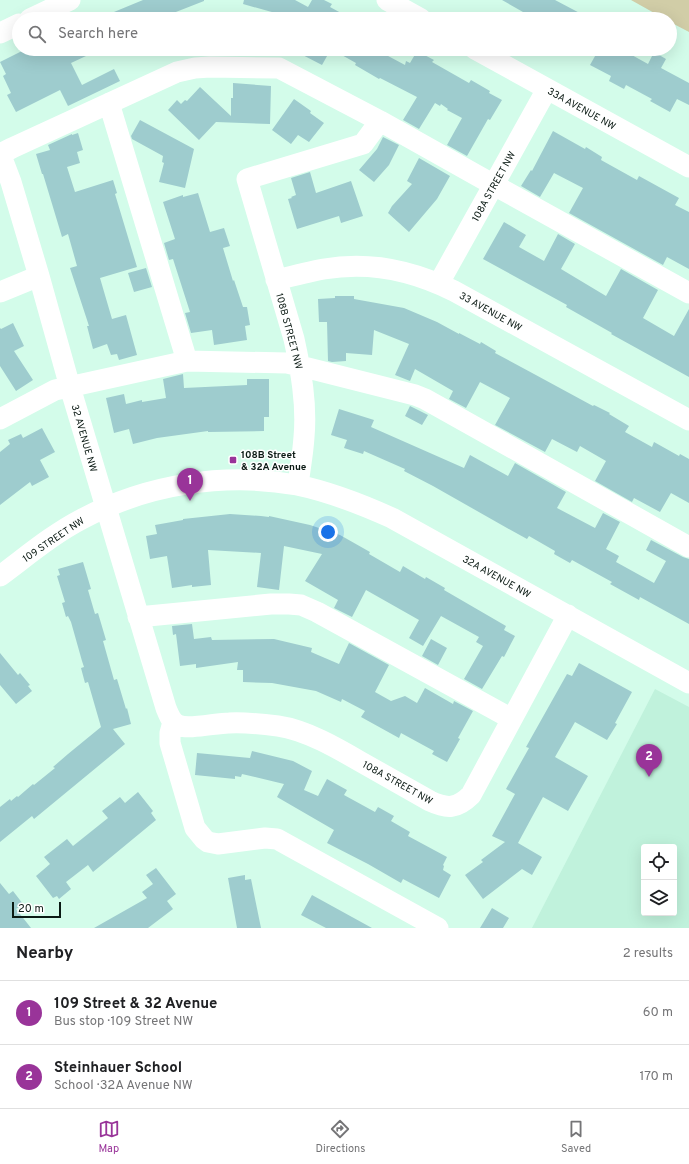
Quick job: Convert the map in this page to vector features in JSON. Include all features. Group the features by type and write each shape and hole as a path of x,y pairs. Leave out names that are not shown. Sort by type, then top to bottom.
{"street":[{"path":"45,12 70,0"},
{"path":"387,0 408,12"},
{"path":"0,33 12,27"},
{"name":"33A AVENUE NW","path":"488,56 689,167"},
{"path":"0,154 177,72 195,68 210,67 279,68 380,121 689,293"},
{"name":"108A STREET NW","path":"439,283 547,89"},
{"path":"109,103 188,361"},
{"name":"108B STREET NW","path":"298,485 304,436 304,399 300,366 294,339 247,179 363,144 380,121"},
{"name":"32 AVENUE NW","path":"0,154 39,276 138,617 166,708 173,722"},
{"name":"33 AVENUE NW","path":"276,280 324,269 358,266 385,268 439,283 689,420"},
{"path":"0,292 39,276"},
{"path":"0,419 55,390 188,361 287,364 300,366 415,395 689,546"},
{"name":"109 STREET NW","path":"0,576 62,530 105,507 135,496 166,488 196,483 230,480 263,481 298,485"},
{"name":"32A AVENUE NW","path":"298,485 332,494 392,518 689,683"},
{"path":"138,617 271,604 301,605 317,612 512,719"},
{"name":"108A STREET NW","path":"173,722 179,726 191,728 230,722 281,726 309,735 335,747 430,801 445,807 459,804 471,795 568,615"},
{"path":"173,722 170,733 170,743 195,828 200,836 208,842 218,844 265,838 277,839 438,928"}],"shaded area":[{"path":"631,0 689,0 689,32 677,26 677,12 652,12"},
{"path":"655,689 689,707 689,928 532,928"}],"building":[{"path":"143,0 204,0 176,12 114,12"},
{"path":"244,0 295,0 308,7 312,0 324,0 332,4 330,7 339,12 272,12 243,4"},
{"path":"502,0 555,0 578,12 523,12"},
{"path":"12,56 86,56 71,63 82,85 114,69 120,81 68,106 60,90 16,112 7,95 11,93 3,76 6,74 0,62"},
{"path":"305,56 327,56 322,65"},
{"path":"344,56 388,56 405,65 406,61 410,63 414,56 426,56 434,60 432,62 469,83 471,80 502,100 490,120 488,119 467,156 447,145 462,118 447,110 448,109 441,104 440,106 435,103 419,129 403,120 417,97 380,78 379,79 355,65 356,63"},
{"path":"595,56 634,56 648,64 652,56 661,56 666,59 661,68 689,83 689,105 677,99 670,112 650,101 652,99 626,85 624,89 609,81 611,76 590,65"},
{"path":"233,83 271,86 270,124 216,122 199,140 168,110 177,100 181,104 185,100 187,101 200,87 231,116"},
{"path":"294,99 311,111 310,113 324,123 309,142 298,135 291,144 272,130"},
{"path":"140,120 194,149 185,188 159,182 164,163 162,162 163,156 132,139 131,136"},
{"path":"553,131 585,149 586,147 602,157 601,160 637,180 639,176 679,198 675,205 689,212 689,269 667,257 663,265 569,213 583,188 554,173 540,197 521,186 531,170 532,171"},
{"path":"78,133 83,150 77,152 80,163 67,167 75,192 113,180 117,193 115,194 137,267 100,278 112,319 126,315 137,355 119,360 117,354 111,355 107,344 93,349 87,326 89,326 70,268 77,266 68,234 62,237 36,154 50,150 48,145 72,134"},
{"path":"383,137 399,145 389,165 374,182 359,170 377,149"},
{"path":"419,158 450,176 437,199 409,232 388,213 392,206 412,184 407,181"},
{"path":"310,172 316,193 351,181 363,216 341,223 339,216 297,229 288,199 296,195 291,178"},
{"path":"198,193 210,232 224,228 230,246 223,248 243,307 247,307 250,325 245,326 247,340 214,345 212,330 191,333 185,313 190,312 173,259 169,260 164,243 175,239 163,202 183,195 183,197"},
{"path":"504,222 526,235 519,247 544,261 558,234 575,244 561,269 606,296 621,269 658,290 643,318 674,336 689,309 689,377 611,334 612,333 566,307 567,305 483,259"},
{"path":"146,268 152,287 134,292 128,273"},
{"path":"335,296 354,296 354,299 404,308 437,322 480,344 481,342 496,351 495,353 593,406 594,405 610,413 609,414 629,426 625,432 652,447 654,442 679,456 680,454 689,459 689,503 671,493 660,512 634,498 632,502 595,481 606,461 580,446 577,452 552,439 545,452 495,425 510,398 480,382 466,408 449,399 453,391 415,369 410,381 395,375 409,344 374,330 372,355 346,353 346,361 328,361 327,322 319,322 318,299 335,298"},
{"path":"13,323 24,346 14,351 33,380 16,391 0,366 0,328 1,329"},
{"path":"183,374 184,388 247,385 247,379 269,379 269,417 264,417 264,431 208,431 157,438 133,444 129,429 114,433 106,398 124,394 126,404 142,400 142,402 166,398 163,379"},
{"path":"410,406 428,415 422,425 405,416"},
{"path":"339,409 374,420 371,427 464,468 470,455 508,476 515,463 566,492 557,508 595,528 603,513 620,522 606,549 619,556 616,562 654,583 666,561 646,550 651,540 689,559 689,624 640,597 639,600 610,584 612,582 572,560 570,563 554,554 555,551 529,536 527,539 404,471 405,469 364,451 363,454 344,448 347,440 331,435"},
{"path":"42,428 55,452 40,460 49,477 32,486 30,482 0,505 0,452 10,444 8,440 21,434 23,438"},
{"path":"230,514 269,516 310,525 340,535 370,552 369,554 400,572 403,566 425,579 426,577 445,588 444,590 506,626 504,630 515,636 504,657 502,656 482,689 464,679 483,646 476,642 479,637 441,616 423,646 409,638 419,620 366,590 352,617 334,608 338,600 305,581 322,554 284,546 279,590 257,587 261,553 208,550 211,585 192,587 192,585 172,588 167,556 150,559 146,536 157,534 155,525 183,519"},
{"path":"83,562 91,589 88,590 95,614 98,613 106,640 103,641 114,680 117,679 131,724 113,729 125,744 34,819 32,816 0,842 0,807 10,799 11,801 17,796 18,797 33,784 34,785 101,727 88,682 85,683 81,668 84,667 71,622 68,616 66,617 62,603 65,602 57,576 60,575 58,569"},
{"path":"192,624 194,639 211,637 212,640 274,639 312,648 311,652 339,664 349,643 389,665 375,692 391,701 405,696 417,703 425,688 453,704 454,701 473,711 447,762 432,754 434,751 401,733 399,738 361,717 365,711 342,699 341,702 316,691 272,683 243,682 243,670 237,670 238,662 196,668 196,664 180,666 176,634 173,635 172,626"},
{"path":"431,639 447,648 438,665 422,656"},
{"path":"0,653 18,675 20,673 30,685 28,686 32,691 16,704 0,685"},
{"path":"579,663 632,692 615,723 617,724 607,740 575,722 555,757 588,776 568,811 543,797 518,843 542,857 532,875 522,869 483,899 465,875 483,862 481,860 505,842 492,836 515,794 506,789 529,748 526,747 567,674 572,676"},
{"path":"252,751 293,761 312,771 304,790 318,796 327,779 347,790 344,795 375,812 378,807 394,816 391,821 410,832 408,836 447,857 443,865 443,870 451,875 439,898 403,879 401,883 327,843 334,830 277,797 284,784 242,774 241,777 235,776 235,779 195,775 197,753 250,758"},
{"path":"138,792 153,811 151,813 156,820 93,872 88,865 66,882 71,889 59,899 57,896 53,898 36,876 50,864 44,857 67,839 73,846 108,818 102,811 120,797 125,803"},
{"path":"156,868 176,894 167,901 173,909 148,928 94,928 147,898 142,892 153,884 146,875"},
{"path":"245,875 245,880 251,879 261,928 237,928 228,878"},
{"path":"0,883 9,894 13,891 23,904 16,909 31,928 0,928"},
{"path":"312,895 372,928 326,928 301,915"},
{"path":"492,908 509,918 503,928 480,928"}],"place":[{"name":"108B Street & 32A Avenue","path":"233,460"},
{"name":"109 Street & 32 Avenue","path":"190,501"},
{"name":"Steinhauer School","path":"649,777"}]}
